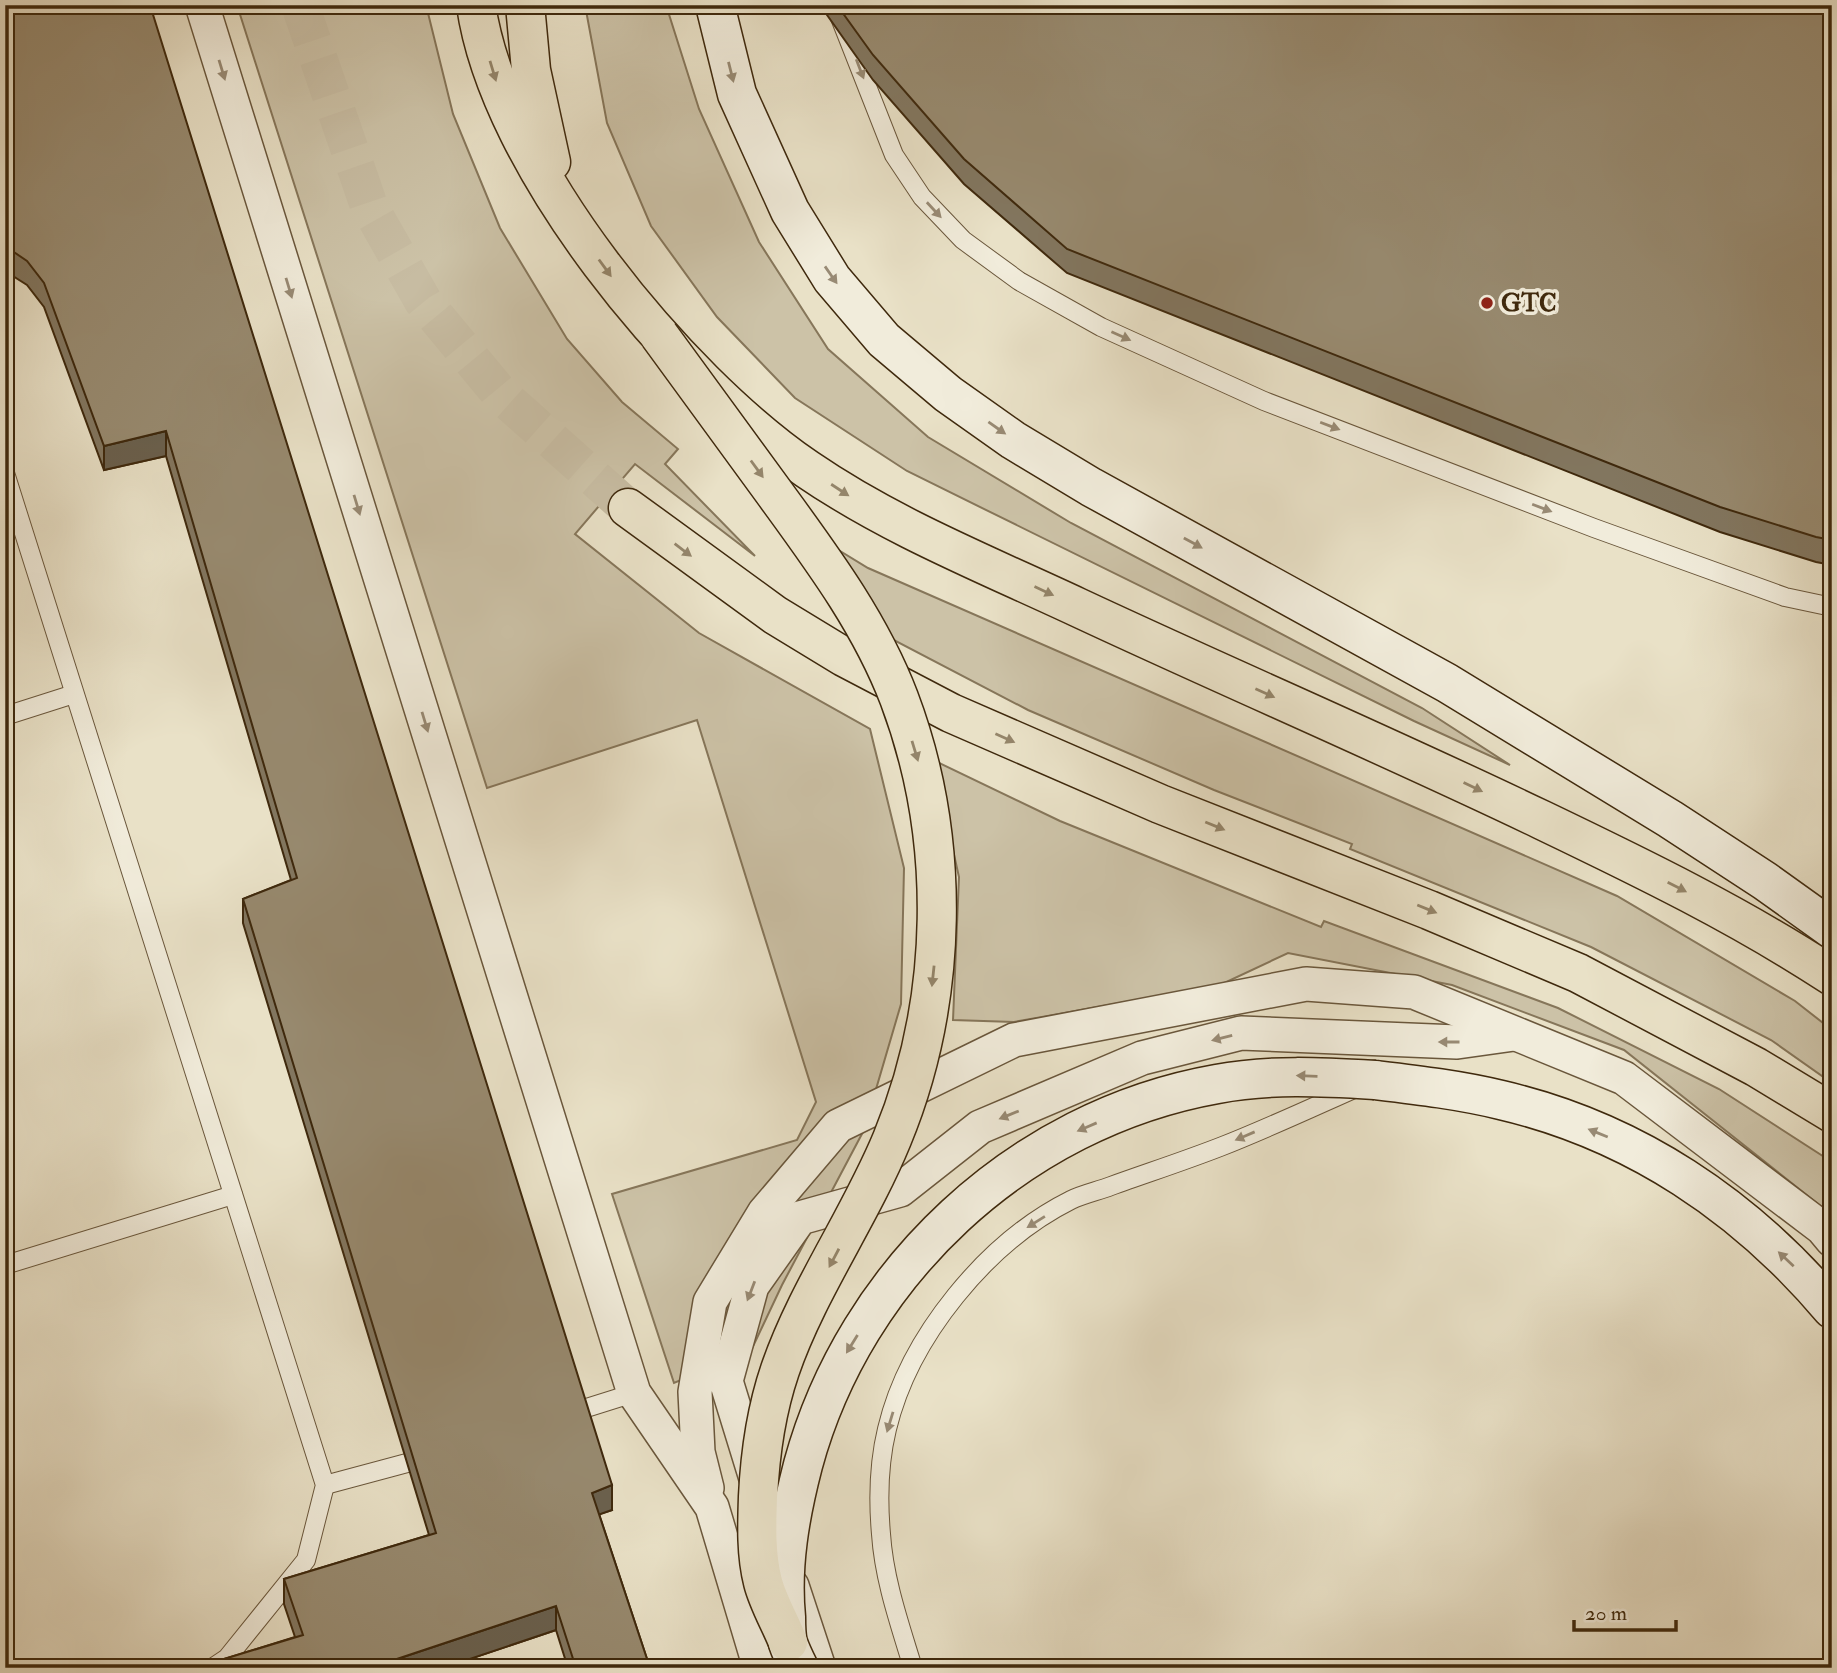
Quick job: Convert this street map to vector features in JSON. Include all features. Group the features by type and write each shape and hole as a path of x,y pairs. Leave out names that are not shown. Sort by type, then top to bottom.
{"main road":[{"path":"476,5 496,82 524,143 564,209 608,273 659,335 860,615 899,698 920,769 934,849 938,923 933,984 918,1059 893,1137 790,1347 780,1370 765,1423 759,1472 757,1532 763,1582 793,1659"},
{"path":"525,5 531,70 544,135 564,209"},
{"path":"715,5 737,94 790,211 832,279 884,340 948,394 1013,440 1091,487 1447,683 1681,826 1832,929"},
{"path":"659,335 715,393 757,429 804,467 874,512 1203,666 1455,778 1590,843 1713,907 1832,976"},
{"path":"628,508 775,615 844,657 951,713 1160,804 1429,910 1578,973 1664,1016 1832,1113"},
{"path":"793,1659 783,1587 792,1507 812,1430 844,1357 872,1312 886,1290 938,1229 1010,1170 1067,1135 1140,1104 1217,1084 1296,1076 1375,1080 1503,1100 1556,1116 1606,1136 1658,1162 1707,1192 1752,1226 1800,1271 1832,1310"}],"street":[{"path":"202,5 634,1393 712,1507"},
{"path":"760,1668 698,1452 695,1392 710,1302 764,1213 838,1126 1014,1040 1307,984 1414,992 1624,1078 1822,1228 1832,1240"},
{"path":"819,1668 736,1420 726,1381 752,1286 800,1218 900,1190 980,1127 1142,1058 1241,1033 1457,1042 1517,1034"}],"lane":[{"path":"835,5 894,155 922,197 963,240 1019,281 1101,327 1264,401 1747,584 1785,597 1832,607"},
{"path":"5,473 325,1485 306,1560 227,1658 212,1668"},
{"path":"5,716 74,694"},
{"path":"914,1668 893,1601 881,1536 880,1485 887,1429 904,1380 951,1300 987,1262 1026,1228 1071,1200 1220,1147 1375,1080"},
{"path":"5,1265 233,1195"},
{"path":"580,1410 634,1393"},
{"path":"325,1485 407,1463"}],"shaded area":[{"path":"237,5 426,5 453,114 500,228 567,339 622,402 678,449 665,464 755,556 635,464 575,534 699,633 870,729 904,868 901,1004 864,1130 782,1285 739,1376 714,1366 674,1383 612,1194 797,1140 816,1102 697,720 487,788"},
{"path":"585,5 666,5 699,109 759,242 828,349 928,437 1071,523 1422,708 1510,765 1414,721 907,471 795,398 717,317 651,226 607,123"},
{"path":"827,543 868,568 1617,896 1795,1001 1832,1030 1832,1083 1771,1040 1591,947 1350,849 1352,844 1214,790 1028,710 886,636"},
{"path":"933,760 1060,821 1321,927 1324,921 1558,1008 1719,1089 1832,1162 1832,1215 1624,1050 1452,985 1288,953 1220,985 1014,1022 953,1020 959,877"}],"building":[{"path":"5,5 150,5 612,1485 592,1493 650,1668 576,1668 556,1606 379,1665 380,1668 225,1668 224,1659 303,1635 284,1579 436,1533 243,899 297,878 166,431 104,446 44,283 27,261 5,246"},
{"name":"GTC","path":"837,5 1832,5 1832,540 1720,507 1067,249 964,159 873,55"}],"tunnel":[{"path":"300,5 369,206 423,301 501,395 628,508"}],"place":[{"name":"GTC","path":"1487,303"}]}
